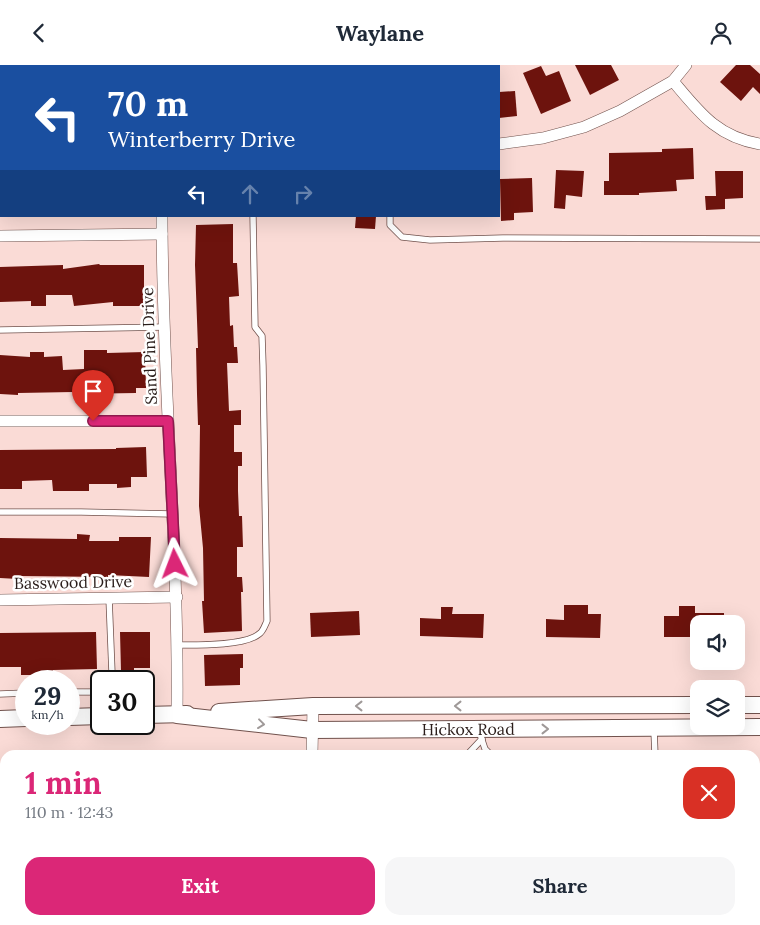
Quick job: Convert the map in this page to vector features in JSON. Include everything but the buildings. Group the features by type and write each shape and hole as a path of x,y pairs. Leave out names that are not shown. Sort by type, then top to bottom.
{"street":[{"path":"500,145 543,138 584,127 620,111 673,81 686,65"},
{"path":"673,81 700,114 718,129 752,143 760,144"},
{"name":"Sand Pine Drive","path":"162,217 168,421 177,597 178,715"},
{"path":"0,236 162,234"},
{"path":"0,421 168,421"},
{"name":"Basswood Drive","path":"0,600 177,597"},
{"path":"480,734 484,716 493,711 610,711 619,705"},
{"path":"652,705 653,728"},
{"name":"Hickox Road","path":"155,715 313,706 690,705"},
{"path":"745,705 760,705"},
{"path":"312,750 313,706"},
{"name":"Hickox Road","path":"178,715 312,731 480,734 653,728 760,727"},
{"path":"0,719 15,718"}],"lane":[{"path":"178,645 208,645 252,638 261,634 267,621 264,366 262,336 255,327 253,217"},
{"path":"390,217 390,225 402,237 430,240 503,238 760,239"},
{"path":"0,330 165,327"},
{"path":"0,512 81,511 172,514"},
{"path":"109,598 112,670"},
{"path":"0,694 15,693"},
{"path":"653,728 655,750"},
{"path":"470,750 480,734"},
{"path":"480,734 486,750"}],"route":[{"path":"93,421 168,421 175,564"}]}
